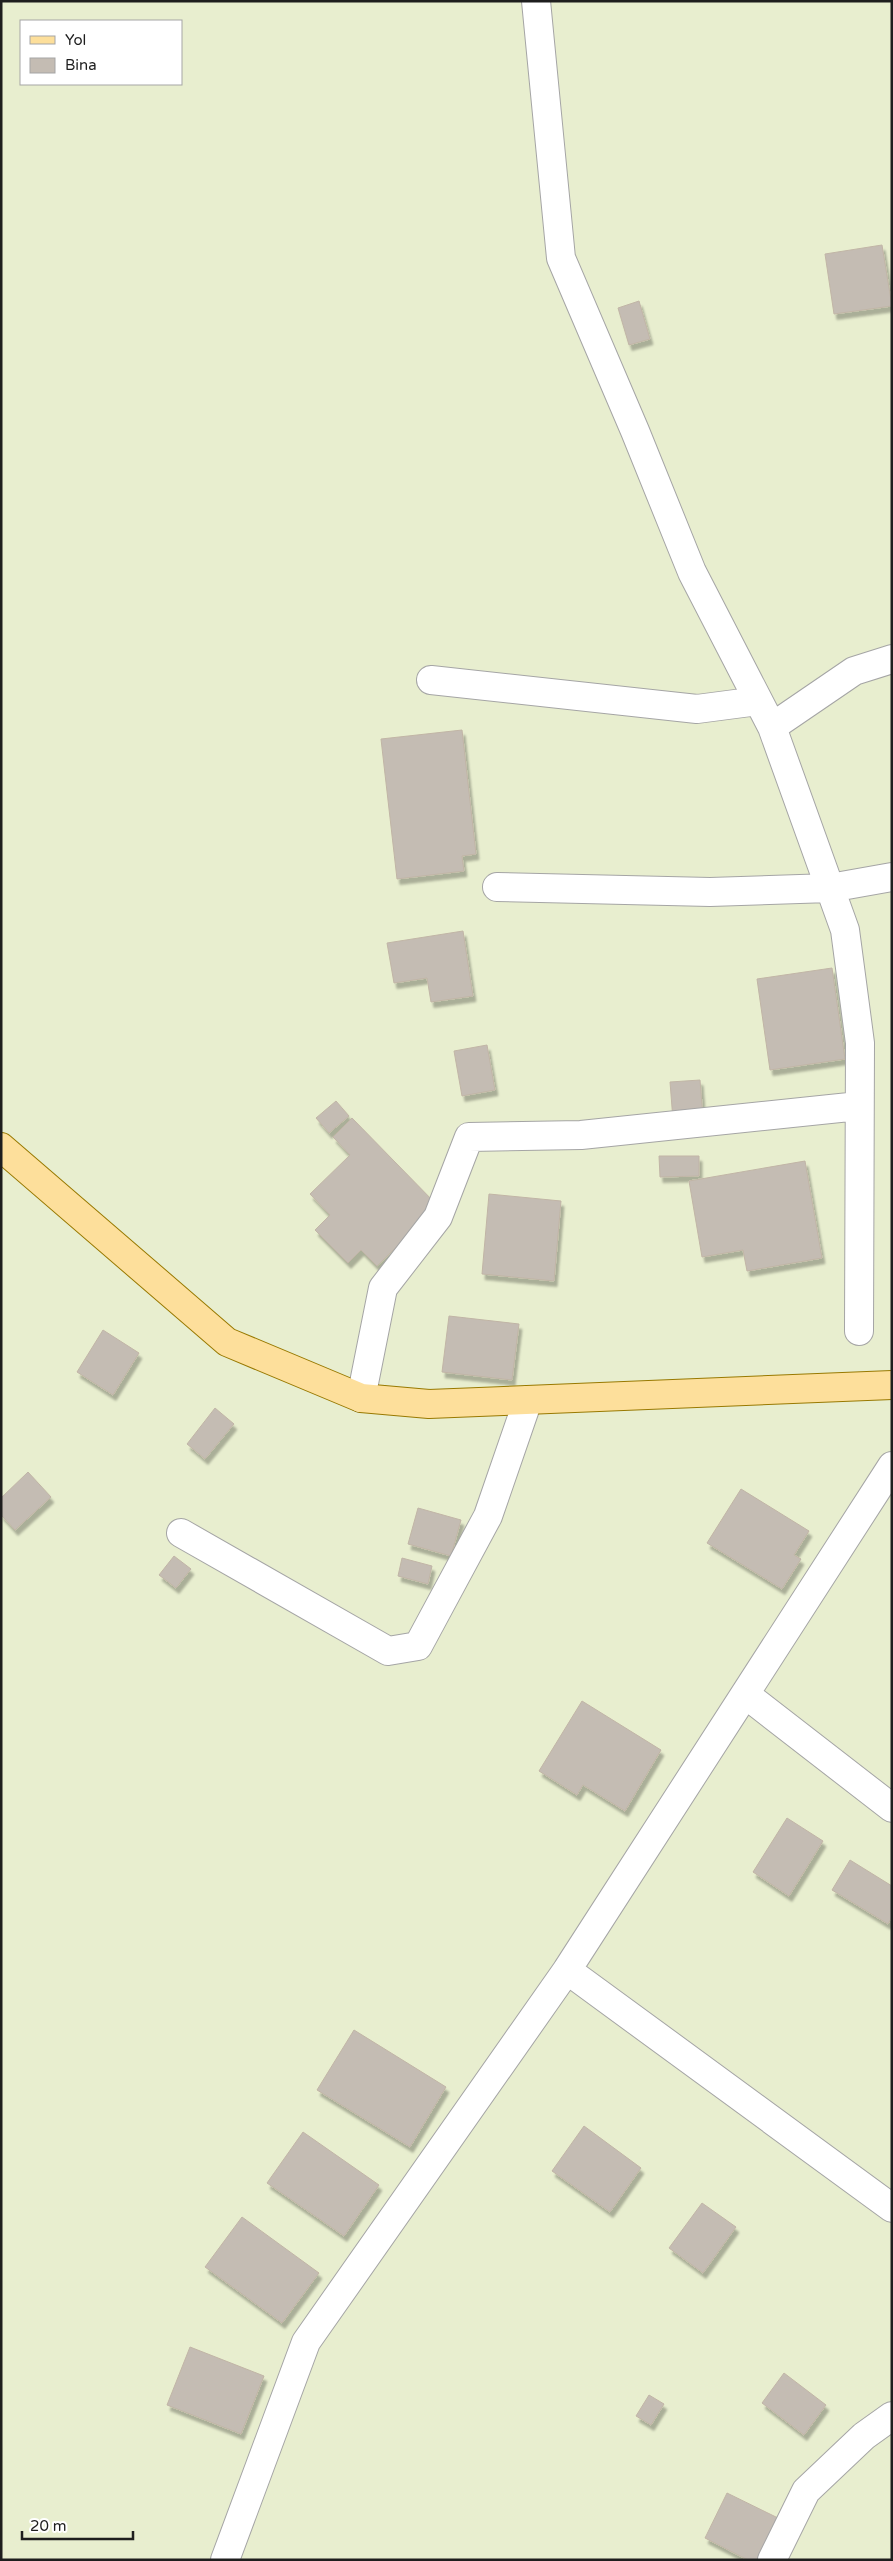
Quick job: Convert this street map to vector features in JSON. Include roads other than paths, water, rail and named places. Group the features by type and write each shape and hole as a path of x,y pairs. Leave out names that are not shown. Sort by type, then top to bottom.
{"main road":[{"path":"1,1147 227,1342 361,1398 429,1404 892,1385"}],"street":[{"path":"536,1 560,258 635,430 692,572 772,727 845,930 860,1043 859,1331"},
{"path":"772,727 854,671 892,659"},
{"path":"431,680 697,710 758,701"},
{"path":"497,887 710,892 830,888 892,877"},
{"path":"361,1398 383,1288 438,1217 469,1137 581,1135 859,1106"},
{"path":"181,1533 388,1651 418,1646 488,1516 528,1400"},
{"path":"225,2560 306,2342 567,1970 892,1466"},
{"path":"744,1694 892,1808"},
{"path":"567,1970 892,2208"},
{"path":"772,2560 806,2491 864,2436 892,2416"}]}
